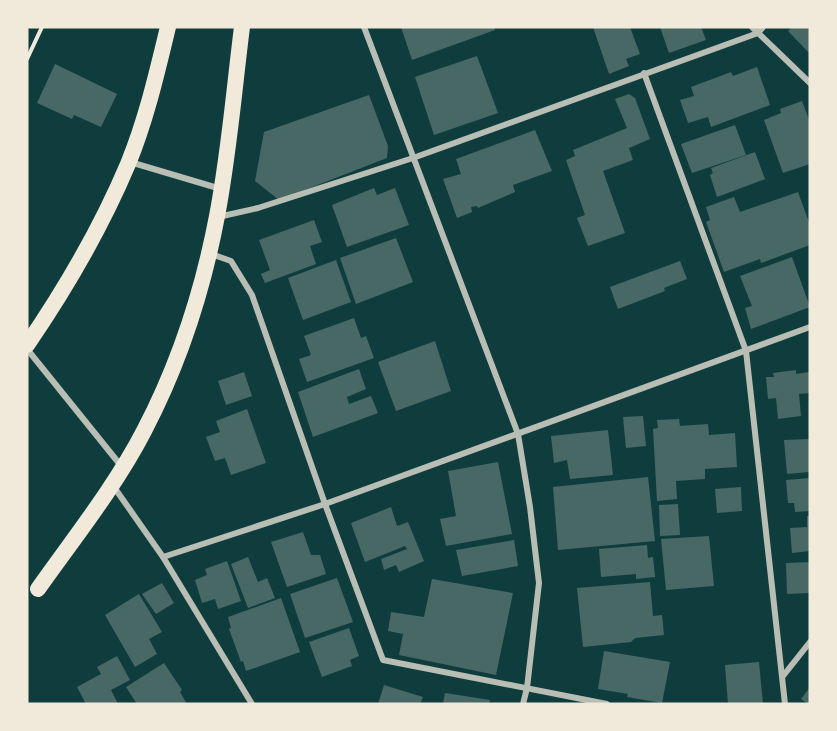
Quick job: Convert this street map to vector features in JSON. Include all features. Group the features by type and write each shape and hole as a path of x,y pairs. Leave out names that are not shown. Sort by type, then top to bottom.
{"highway":[{"path":"27,347 87,247 129,162 154,86 168,27"},
{"path":"38,589 112,484 144,431 190,324 209,254 222,189 242,27"}],"street":[{"path":"364,27 518,434 539,583 527,688 523,704"},
{"path":"752,27 810,83"},
{"path":"217,217 258,208 413,158 758,33 763,27"},
{"path":"645,73 746,351 785,704"},
{"path":"129,162 222,189"},
{"path":"209,254 231,261 252,295 325,504 383,660 607,704"},
{"path":"163,557 325,504 810,327"},
{"path":"27,347 122,467"},
{"path":"112,484 163,557 252,704"},
{"path":"783,676 810,642"}],"path":[{"path":"27,59 42,27"}],"building":[{"path":"401,27 494,27 495,30 412,60"},
{"path":"593,27 630,27 640,54 626,59 629,66 609,74"},
{"path":"660,27 701,27 706,40 669,53"},
{"path":"792,27 810,27 810,54 788,31"},
{"path":"477,56 498,113 434,135 415,77"},
{"path":"55,64 117,94 101,127 74,115 72,119 37,103"},
{"path":"757,67 770,105 711,127 708,117 688,123 680,100 694,96 691,87 731,72 733,76"},
{"path":"629,94 635,98 650,139 629,148 633,160 603,171 625,233 588,246 577,218 585,215 566,160 575,156 573,150 627,128 615,99"},
{"path":"369,95 388,146 387,158 279,200 255,181 264,132"},
{"path":"802,101 810,122 810,164 783,173 764,120 781,113 780,109"},
{"path":"735,125 746,155 692,173 681,144"},
{"path":"535,130 552,171 513,185 515,192 478,208 477,206 471,207 472,212 457,218 443,179 461,174 456,159"},
{"path":"755,152 765,179 717,197 710,175 713,173 711,168"},
{"path":"374,188 377,195 395,188 409,225 347,247 332,205"},
{"path":"798,192 810,225 810,245 761,263 760,259 724,272 706,222 710,220 706,207 734,197 740,212"},
{"path":"314,220 322,242 310,246 316,264 265,283 261,274 270,270 259,240"},
{"path":"396,238 413,282 356,304 340,258"},
{"path":"792,257 810,307 751,329 745,308 752,306 740,276"},
{"path":"336,260 351,302 303,320 288,278"},
{"path":"680,261 687,279 664,288 665,291 618,309 610,287"},
{"path":"354,318 361,338 366,336 374,358 307,382 299,359 311,355 304,336"},
{"path":"435,341 451,391 396,411 378,362"},
{"path":"359,369 366,389 347,397 349,404 371,396 378,413 313,437 298,392"},
{"path":"796,370 796,374 809,372 810,393 799,394 801,416 778,419 776,398 768,399 766,377 774,377 773,373"},
{"path":"244,372 252,396 226,405 218,381"},
{"path":"247,409 266,463 231,475 225,458 215,461 206,437 220,432 216,421"},
{"path":"643,416 646,446 626,448 623,417"},
{"path":"679,419 680,426 708,424 709,435 735,433 737,467 705,469 705,479 676,481 677,499 657,501 653,429 658,428 657,420"},
{"path":"608,430 613,475 570,479 567,460 554,463 551,436"},
{"path":"810,439 810,472 787,474 784,440"},
{"path":"498,462 512,534 446,546 440,519 456,516 448,471"},
{"path":"648,477 655,541 558,550 553,487"},
{"path":"810,478 810,511 795,512 794,503 788,503 786,480"},
{"path":"741,487 742,511 717,513 715,489"},
{"path":"678,504 680,535 660,536 659,505"},
{"path":"391,507 397,526 408,522 424,561 399,572 396,565 384,570 381,559 407,549 405,546 365,562 351,523"},
{"path":"807,516 810,516 810,551 792,553 790,528 807,527"},
{"path":"303,532 311,555 320,555 326,574 287,587 271,542"},
{"path":"709,536 714,586 666,590 661,539"},
{"path":"514,540 518,566 462,576 456,550"},
{"path":"647,545 648,558 653,557 655,577 636,579 636,574 601,577 599,549"},
{"path":"248,557 258,582 267,578 275,598 248,608 231,564"},
{"path":"227,561 241,601 218,609 215,599 202,603 195,580 207,575 205,569"},
{"path":"810,562 810,593 787,594 786,563"},
{"path":"337,578 353,622 305,638 290,594"},
{"path":"432,579 513,593 496,675 399,655 403,634 388,631 391,612 424,617"},
{"path":"650,582 653,616 662,615 664,635 635,638 631,642 583,647 577,588"},
{"path":"162,583 174,603 156,614 142,594"},
{"path":"139,594 162,632 149,639 157,654 135,667 105,615"},
{"path":"281,598 300,652 246,671 229,629 231,628 228,617"},
{"path":"349,628 359,656 350,660 352,666 322,677 309,642"},
{"path":"604,651 670,662 662,703 598,689"},
{"path":"117,656 130,680 111,690 118,704 86,704 77,687 101,674 97,667"},
{"path":"759,662 763,704 728,704 725,665"},
{"path":"164,663 182,690 180,692 187,704 137,704 126,687"},
{"path":"384,685 423,697 420,704 378,704"},
{"path":"810,687 810,704 808,704 801,699"},
{"path":"445,693 490,700 489,704 443,704"}]}
